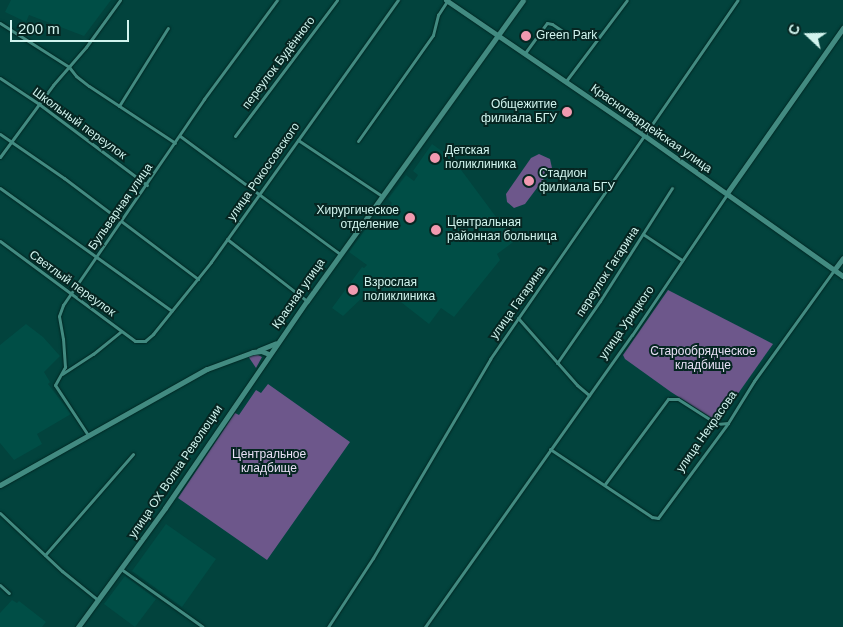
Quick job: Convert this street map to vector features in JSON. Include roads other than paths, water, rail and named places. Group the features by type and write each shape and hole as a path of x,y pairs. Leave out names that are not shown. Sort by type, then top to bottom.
{"main road":[{"name":"Красногвардейская улица","path":"447,0 645,136 843,276"},
{"name":"Красная улица","path":"269,354 523,0"},
{"name":"улица Урицкого","path":"727,194 843,28"},
{"name":"улица Некрасова","path":"834,270 843,258"},
{"path":"0,485 207,369 270,347 278,341"},
{"path":"253,352 261,351 269,354"},
{"name":"улица ОХ Волна Революции","path":"78,627 122,569 269,354"}],"street":[{"path":"0,156 120,0"},
{"name":"Бульварная улица","path":"88,435 55,387 56,381 64,367 65,359 60,314 71,292 122,222 276,0"},
{"name":"переулок Будённого","path":"234,136 337,0"},
{"name":"улица Рокоссовского","path":"135,341 140,343 147,340 198,279 398,0"},
{"path":"358,141 434,35 438,16 447,0"},
{"path":"566,82 627,0"},
{"name":"улица Гагарина","path":"328,627 373,558 477,379 738,0"},
{"path":"0,23 69,68 76,76 176,143"},
{"path":"525,54 547,23 552,24 567,34"},
{"path":"119,106 168,28"},
{"name":"Школьный переулок","path":"0,78 39,104 147,185"},
{"path":"0,134 198,279"},
{"path":"180,136 340,254"},
{"path":"298,140 382,196"},
{"path":"0,188 172,311"},
{"name":"переулок Гагарина","path":"557,363 672,188"},
{"name":"улица Урицкого","path":"425,627 589,395 727,194"},
{"path":"643,234 682,260"},
{"path":"227,239 307,301"},
{"name":"Светлый переулок","path":"0,241 54,284 71,292 135,341"},
{"name":"улица Некрасова","path":"605,484 656,519 728,423 754,381 834,270"},
{"path":"518,318 557,363 589,395"},
{"path":"60,376 93,354 121,331"},
{"path":"550,449 605,484 668,399 678,399 717,424 728,423"},
{"path":"45,555 133,454"},
{"path":"0,513 45,555 98,600"},
{"path":"122,569 202,627"},
{"path":"0,585 9,593"}],"place":[{"name":"Green Park","path":"526,36"},
{"name":"Общежитие филиала БГУ","path":"567,112"},
{"name":"Детская поликлиника","path":"435,158"},
{"name":"Стадион филиала БГУ","path":"529,181"},
{"name":"Хирургическое отделение","path":"410,218"},
{"name":"Центральная районная больница","path":"436,230"},
{"name":"Взрослая поликлиника","path":"353,290"}],"park label":[{"name":"Старообрядческое кладбище","path":"703,359"},
{"name":"Центральное кладбище","path":"269,462"}]}
